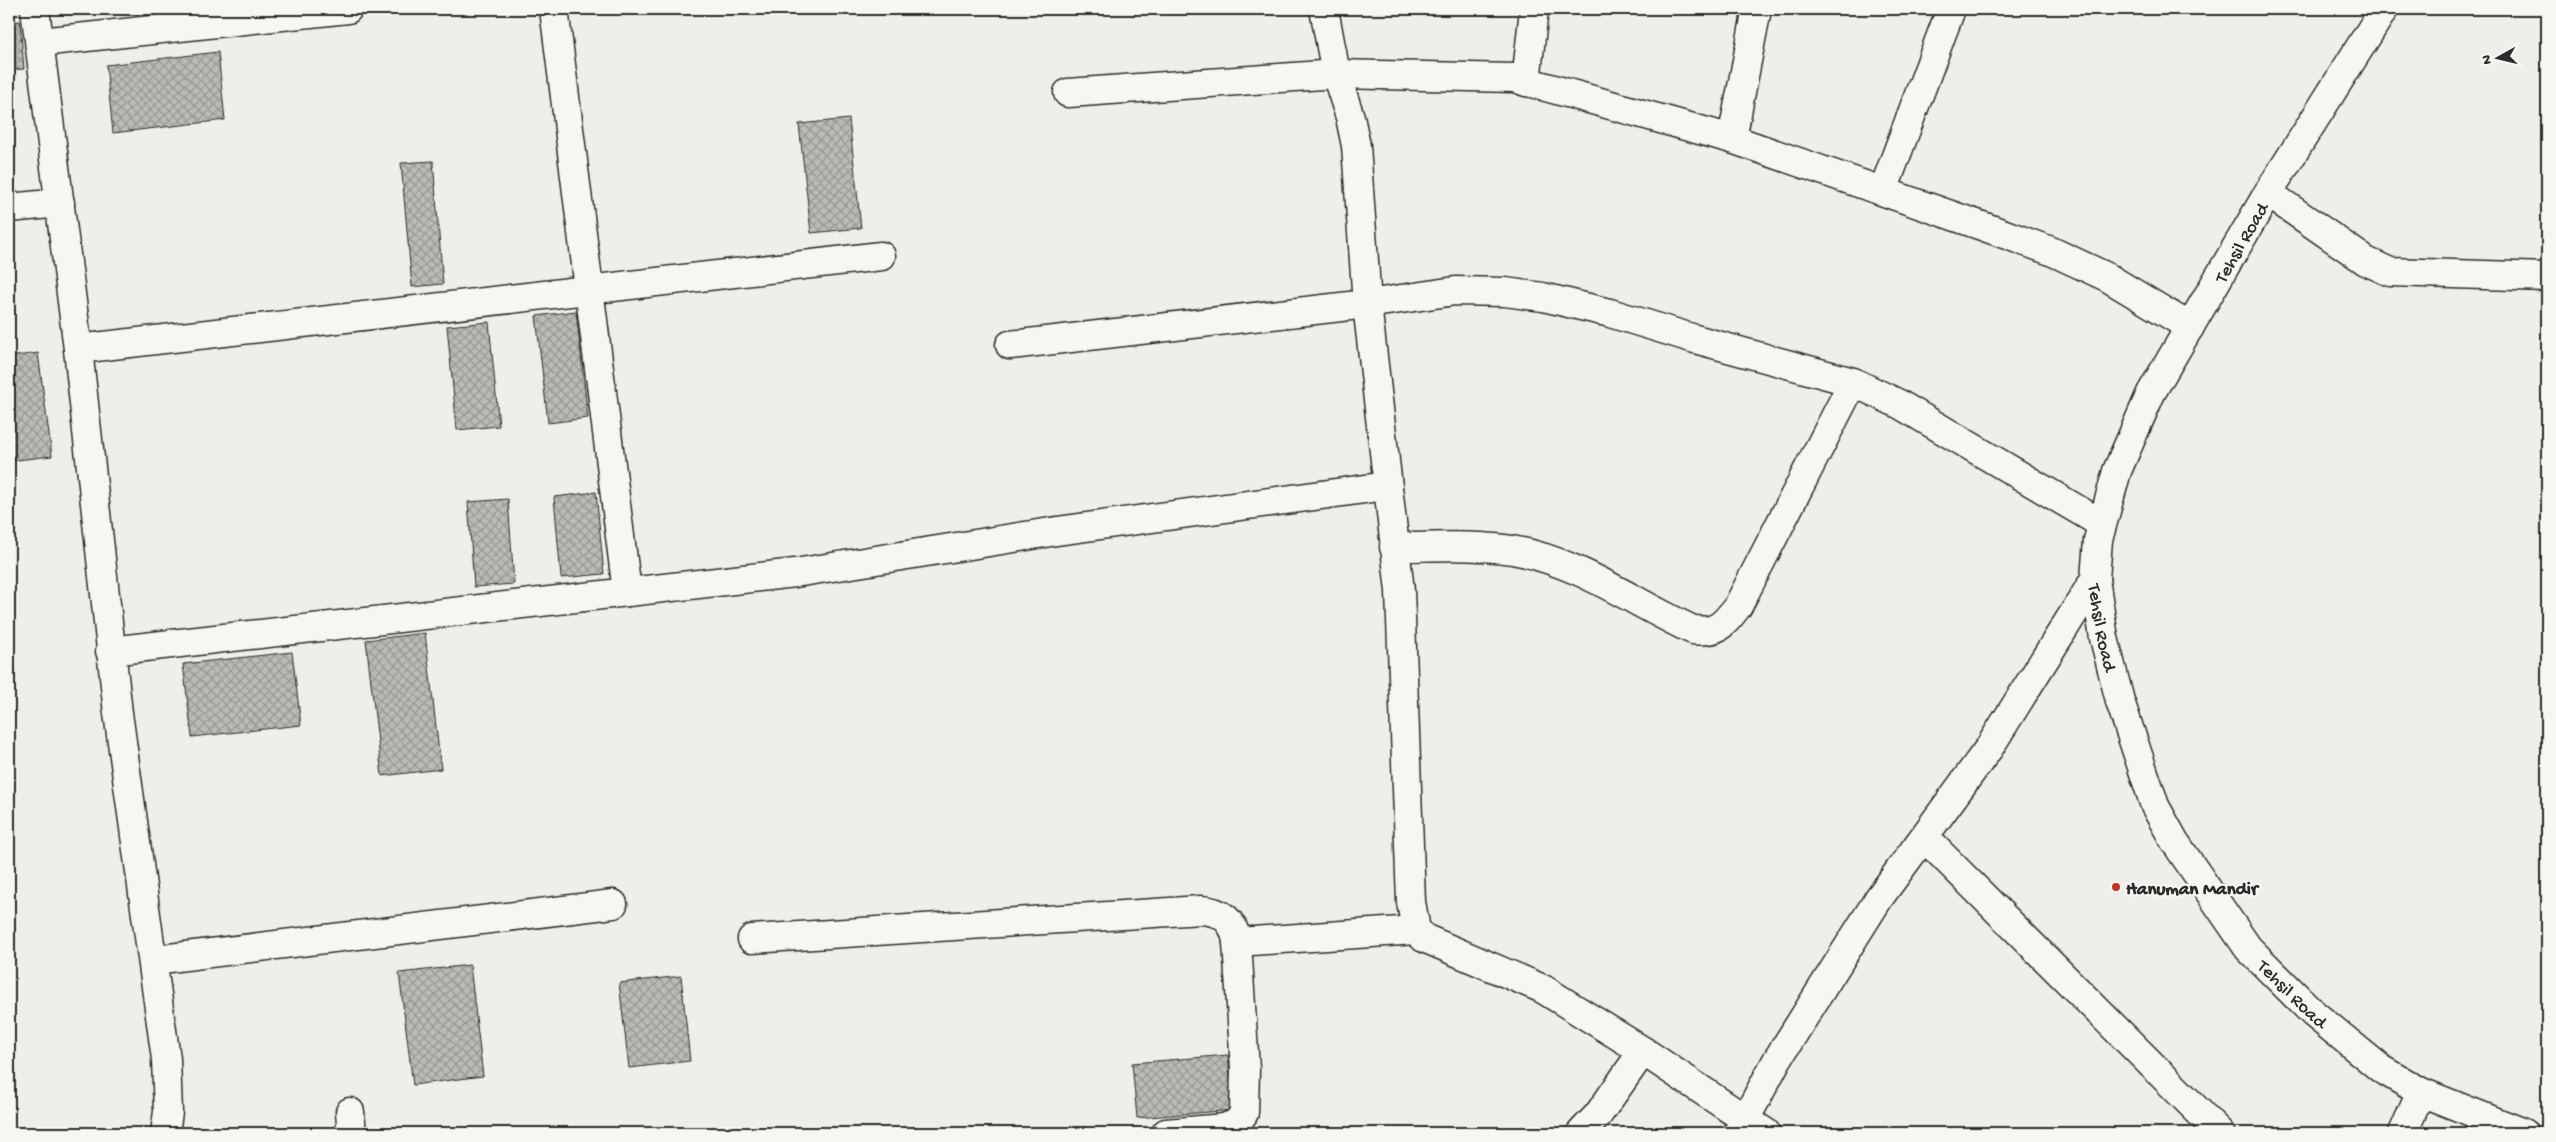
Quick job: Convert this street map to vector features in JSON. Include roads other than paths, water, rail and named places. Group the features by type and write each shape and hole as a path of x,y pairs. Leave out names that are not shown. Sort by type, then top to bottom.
{"street":[{"path":"36,9 78,350 110,651 166,1058 168,1112 165,1133"},
{"path":"40,42 348,9"},
{"path":"554,9 627,592"},
{"path":"1324,9 1336,74 1350,116 1356,146 1366,304 1400,591 1411,902 1416,930 1424,938 1544,989 1643,1051 1750,1128 1777,1060 1874,906 1988,748 2095,579"},
{"path":"1526,82 1534,9"},
{"path":"1732,139 1757,9"},
{"path":"1883,191 1950,9"},
{"name":"Tehsil Road","path":"2384,9 2268,193 2151,393 2117,471 2098,540 2095,579 2104,638 2120,701 2155,806 2174,842 2248,948 2314,1014 2380,1068 2421,1092 2524,1133"},
{"path":"1068,93 1336,74 1514,78 1732,139 2051,251 2107,277 2190,327"},
{"path":"2268,193 2366,261 2390,272 2547,277"},
{"path":"9,208 60,203"},
{"path":"78,350 881,256"},
{"path":"1010,345 1366,304 1455,291 1505,292 1543,297 1610,313 1695,339 1853,382 1899,404 2102,524"},
{"path":"1394,547 1512,550 1567,566 1692,630 1707,632 1721,626 1738,606 1853,382"},
{"path":"110,651 795,573 1057,531 1387,486"},
{"path":"1924,837 2220,1133"},
{"path":"153,960 613,904"},
{"path":"752,939 1201,910 1216,911 1232,924 1238,942 1245,1070 1244,1113 1237,1123 1224,1128 1166,1133"},
{"path":"1238,942 1416,930"},
{"path":"1581,1133 1598,1115 1643,1051"},
{"path":"2403,1133 2421,1092"}],"place":[{"name":"Hanuman Mandir","path":"2116,887"}]}
